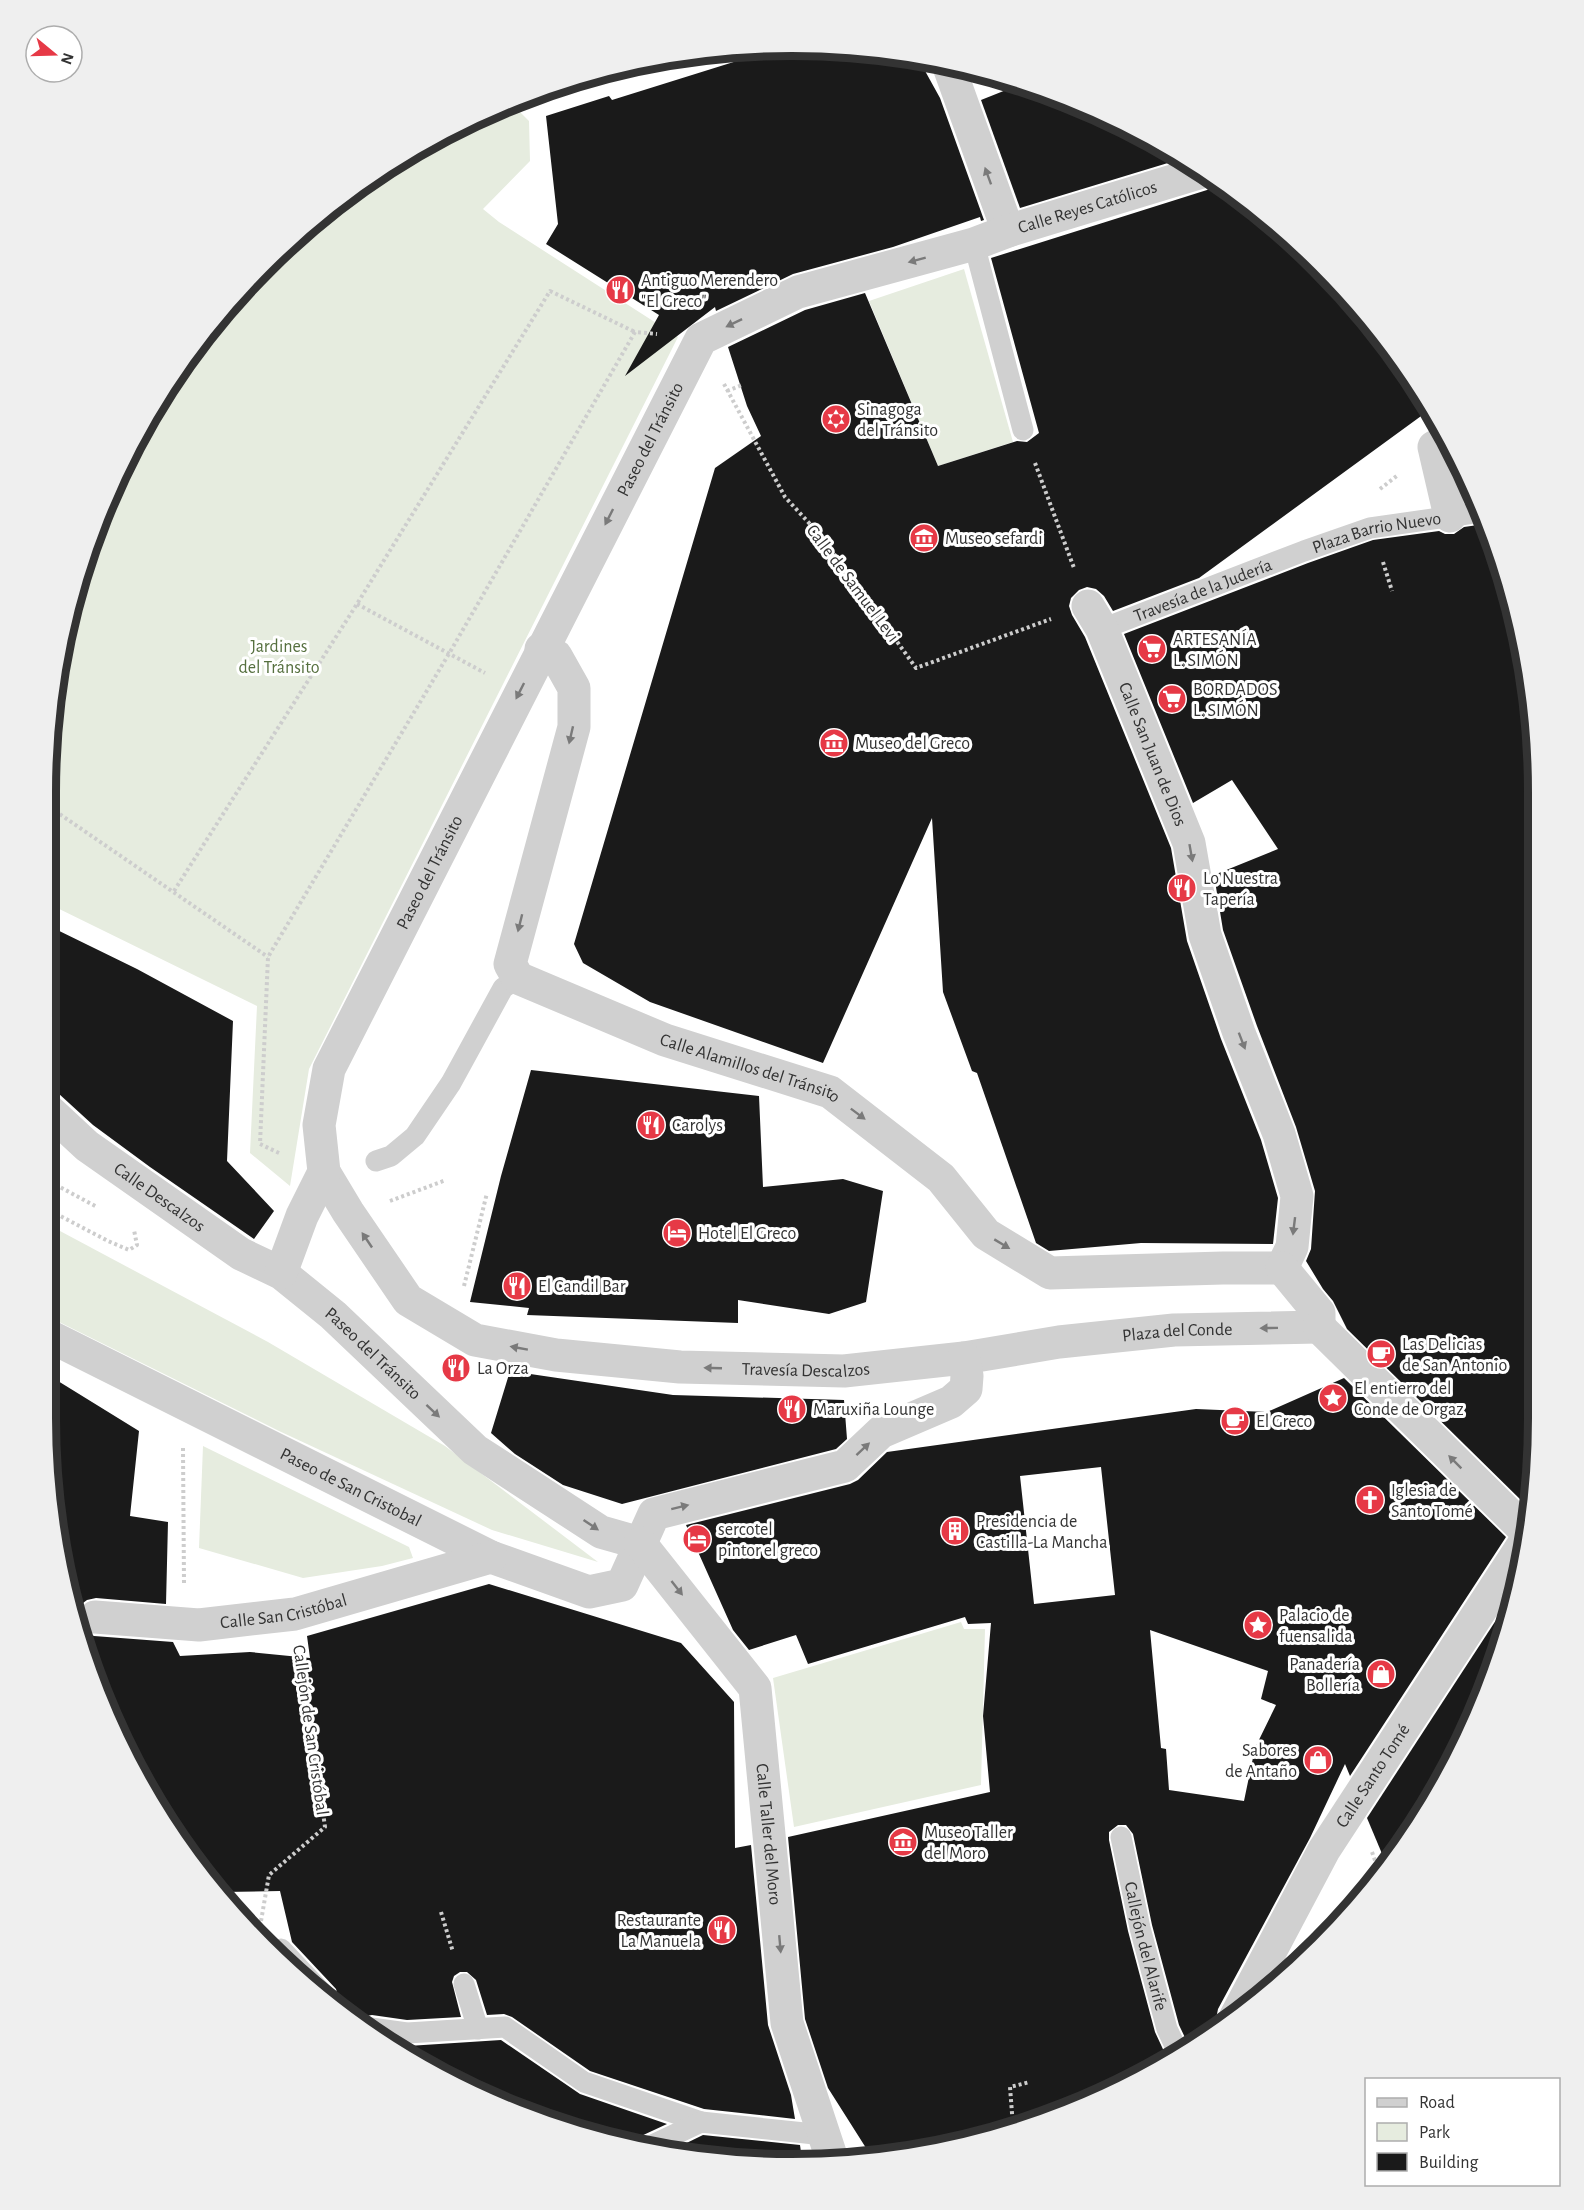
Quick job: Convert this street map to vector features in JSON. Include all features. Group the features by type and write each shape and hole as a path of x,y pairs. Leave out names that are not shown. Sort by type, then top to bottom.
{"street":[{"path":"951,74 1008,231"},
{"name":"Calle Reyes Católicos","path":"974,244 1008,231 1193,175"},
{"path":"700,339 798,292 974,244"},
{"name":"Paseo del Tránsito","path":"324,1172 319,1125 329,1069 700,339"},
{"name":"Plaza Barrio Nuevo","path":"1441,443 1434,447 1468,513"},
{"name":"Calle San Juan de Dios","path":"1095,618 1189,843 1205,934 1239,1033 1279,1134 1298,1196 1292,1247 1282,1269"},
{"path":"519,978 510,964 574,727 574,688 556,656 541,649"},
{"name":"Calle Alamillos del Tránsito","path":"519,978 665,1040 830,1092 941,1178 986,1234 1050,1273 1223,1268 1282,1269"},
{"name":"Calle Descalzos","path":"56,1117 87,1146 241,1254 281,1273"},
{"path":"281,1273 302,1216 324,1172"},
{"name":"Travesía Descalzos","path":"324,1172 348,1212 408,1300 475,1340 556,1355 680,1367 843,1371 964,1358"},
{"path":"1282,1269 1319,1313 1319,1327 1520,1525"},
{"name":"Paseo del Tránsito","path":"281,1273 333,1315 475,1450 601,1532 640,1542"},
{"name":"Plaza del Conde","path":"964,1358 1059,1342 1174,1330 1319,1327"},
{"name":"Paseo de San Cristobal","path":"56,1339 491,1557 589,1592 622,1585 640,1542"},
{"path":"640,1542 654,1514 845,1466 881,1432 951,1402 966,1389 967,1376 964,1358"},
{"name":"Calle Taller del Moro","path":"640,1542 755,1688 787,2023 828,2147"},
{"name":"Calle San Cristóbal","path":"83,1616 199,1625 295,1614 491,1557"},
{"name":"Calle Santo Tomé","path":"1244,1998 1324,1850 1515,1558"}],"lane":[{"path":"974,244 1023,430"},
{"name":"Plaza Barrio Nuevo","path":"1304,551 1370,528 1468,513"},
{"name":"Travesía de la Judería","path":"1095,618 1304,551"},
{"path":"376,1161 391,1156 416,1136 451,1083 504,988 519,978"},
{"name":"Callejón del Alarife","path":"1121,1837 1140,1928 1167,2029 1175,2046"},
{"path":"464,1984 478,2029"},
{"path":"382,2030 407,2033 505,2027 584,2082 701,2122 828,2147"},
{"path":"659,2142 701,2122"}],"path":[{"path":"174,891 357,604 550,291 635,332 700,339"},
{"path":"324,1172 260,1144 268,957 450,652 635,332"},
{"name":"Calle de Samuel Levi","path":"700,339 785,497 820,536 916,668 1095,618"},
{"path":"727,391 742,385"},
{"path":"1023,430 1095,618"},
{"path":"357,604 450,652 520,693"},
{"path":"56,811 268,957"},
{"path":"348,1212 402,1198 446,1180"},
{"path":"56,1185 103,1210"},
{"path":"453,1327 487,1193"},
{"path":"56,1214 129,1250 137,1245 135,1231 129,1226"},
{"path":"182,1402 184,1624"},
{"name":"Callejón de San Cristóbal","path":"260,1927 269,1875 325,1827 295,1614"},
{"path":"441,1912 464,1984"},
{"path":"1013,2120 1010,2087 1030,2082"}],"green space":[{"name":"Jardines del Tránsito","path":"522,108 518,110 529,121 530,161 483,209 499,222 678,337 309,1069 290,1186 250,1153 257,1006 56,907 57,744 70,648 81,601 95,555 131,466 180,383 238,306 306,238 383,180 466,131"},
{"name":"Sinagoga del Tránsito","path":"964,269 1013,442 938,466 869,301"},
{"path":"56,1229 268,1342 445,1446 598,1562 492,1530 279,1431 56,1320"},
{"path":"203,1446 409,1547 413,1558 382,1566 303,1578 199,1548"},
{"path":"961,1622 964,1629 985,1629 981,1785 794,1827 773,1678"}],"building":[{"path":"750,57 840,57 923,68 940,98 984,220 981,221 980,217 893,247 793,274 716,311 715,307 625,376 659,315 546,244 558,224 546,116 609,96 612,100"},
{"path":"1009,89 1029,95 1118,131 1172,162 1020,208 981,100"},
{"path":"1211,187 1240,208 1278,238 1313,271 1346,306 1376,344 1424,414 1199,578 1113,611 1104,596 1096,589 1087,587 1079,590 1071,598 1069,606 1072,615 1085,637 1171,848 1187,941 1221,1039 1261,1140 1278,1198 1273,1244 1141,1243 1049,1251 1036,1243 977,1073 972,1071 943,992 932,818 823,1063 650,1002 583,963 574,944 715,468 761,436 747,406 728,347 805,310 865,293 938,466 1017,441 1027,442 1039,433 991,258"},
{"path":"1478,525 1503,601 1514,648 1527,744 1528,1418 1523,1502 1347,1329 1333,1301 1306,1261 1311,1249 1315,1191 1296,1127 1223,930 1214,875 1278,849 1232,780 1193,803 1124,634 1373,540 1439,531 1454,534 1464,527"},
{"path":"56,929 137,969 233,1021 227,1161 274,1211 254,1239 93,1125 56,1092"},
{"path":"531,1070 759,1096 763,1187 843,1179 883,1191 866,1302 829,1314 738,1300 738,1323 527,1315 529,1308 470,1302 501,1176"},
{"path":"510,1371 673,1395 844,1400 847,1439 836,1449 622,1504 563,1485 515,1454 491,1433"},
{"path":"1344,1378 1506,1537 1350,1776 1345,1764 1310,1838 1218,2009 1216,2019 1186,2040 1179,2025 1152,1925 1133,1834 1126,1825 1118,1825 1109,1832 1109,1840 1128,1931 1155,2032 1165,2053 1118,2079 1029,2115 936,2140 867,2150 828,2088 805,2019 788,1837 990,1792 983,1716 991,1623 968,1624 965,1617 808,1664 796,1635 749,1650 733,1630 686,1525 850,1484 858,1480 887,1452 1196,1409 1267,1412","holes":["1101,1467 1115,1595 1034,1604 1020,1476","1150,1630 1268,1671 1261,1699 1276,1705 1255,1748 1244,1801 1169,1790 1166,1749 1161,1748"]},
{"path":"56,1380 139,1431 130,1516 168,1522 166,1604 96,1598 80,1603 62,1514 57,1466"},
{"path":"489,1584 681,1643 734,1702 735,1848 751,1845 768,2025 791,2095 795,2119 704,2109 590,2071 512,2017 504,2014 487,2015 476,1980 467,1972 460,1972 454,1976 452,1982 461,2017 407,2020 372,2015 365,2017 338,1998 336,1989 292,1942 280,1891 228,1892 180,1827 131,1744 112,1700 88,1634 94,1636 173,1642 180,1656 250,1652 310,1658 307,1636"},
{"path":"1503,1610 1489,1655 1453,1744 1430,1786 1383,1856 1367,1818"},
{"path":"501,2040 580,2094 667,2124 638,2138 601,2129 510,2098 466,2079 408,2046"},
{"path":"703,2135 800,2145 801,2154 744,2153 681,2146"}],"place":[{"name":"Antiguo Merendero \"El Greco\"","path":"620,290"},
{"name":"Sinagoga del Tránsito","path":"836,419"},
{"name":"Museo sefardi","path":"924,538"},
{"name":"ARTESANÍA L. SIMÓN","path":"1152,649"},
{"name":"BORDADOS L. SIMÓN","path":"1172,699"},
{"name":"Museo del Greco","path":"834,743"},
{"name":"Lo Nuestra Tapería","path":"1182,888"},
{"name":"Carolys","path":"651,1125"},
{"name":"Hotel El Greco","path":"677,1233"},
{"name":"El Candil Bar","path":"517,1286"},
{"name":"Las Delicias de San Antonio","path":"1381,1354"},
{"name":"La Orza","path":"456,1368"},
{"name":"El entierro del Conde de Orgaz","path":"1333,1398"},
{"name":"Maruxiña Lounge","path":"792,1409"},
{"name":"El Greco","path":"1235,1421"},
{"name":"Iglesia de Santo Tomé","path":"1370,1500"},
{"name":"Presidencia de Castilla-La Mancha","path":"955,1531"},
{"name":"sercotel pintor el greco","path":"697,1539"},
{"name":"Palacio de fuensalida","path":"1258,1625"},
{"name":"Panadería Bollería","path":"1381,1674"},
{"name":"Sabores de Antaño","path":"1318,1760"},
{"name":"Museo Taller del Moro","path":"903,1842"},
{"name":"Restaurante La Manuela","path":"722,1930"}]}
